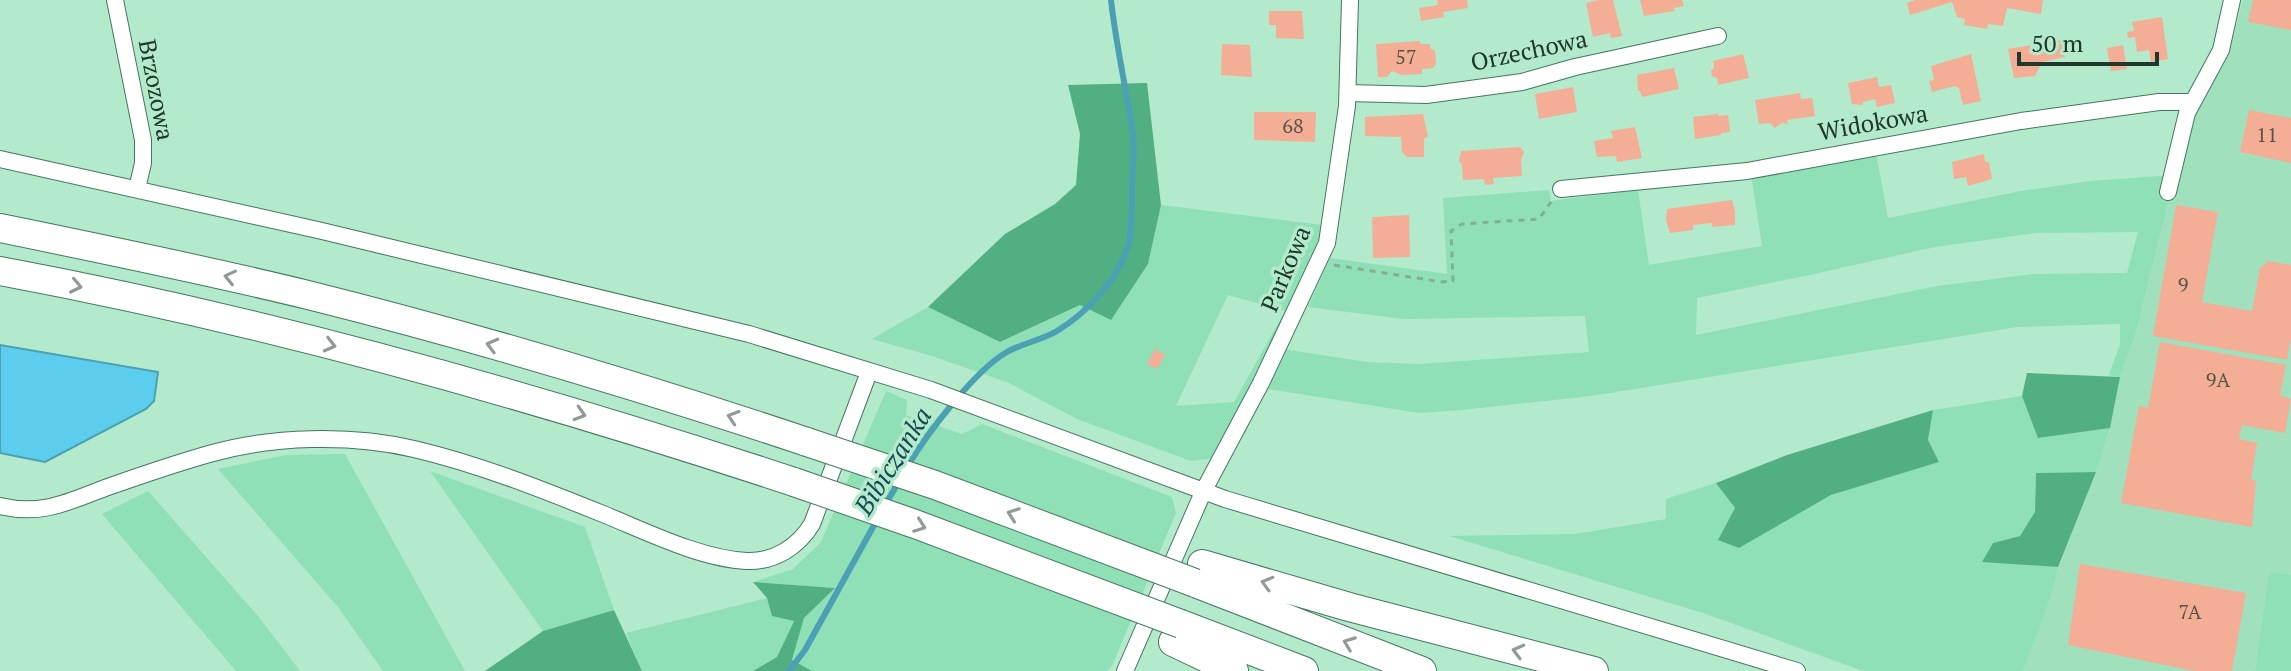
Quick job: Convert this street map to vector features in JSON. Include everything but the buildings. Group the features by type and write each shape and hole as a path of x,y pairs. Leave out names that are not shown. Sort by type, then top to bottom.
{"highway":[{"path":"0,228 144,257 390,316 595,374 807,442 935,485 1086,542 1199,574 1349,607 1594,671"},
{"path":"0,271 394,361 540,402 794,482 1065,580 1177,633 1234,671"},
{"path":"1199,574 1422,671"},
{"path":"1177,633 1304,671"}],"street":[{"name":"Brzozowa","path":"115,0 143,140 143,163 137,189"},
{"name":"Parkowa","path":"1125,671 1204,490 1261,383 1327,243 1348,93 1350,0"},
{"path":"2168,192 2187,113 2221,50 2232,0"},
{"name":"Orzechowa","path":"1348,93 1426,95 1522,82 1575,67 1718,36"},
{"name":"Widokowa","path":"1561,189 1747,171 2021,121 2159,102 2193,102"},
{"path":"0,159 734,331 983,408 1225,499 1797,671"},
{"path":"0,506 40,510 73,502 117,484 226,451 284,441 372,441 451,458 699,551 748,561 766,559 794,546 812,524 869,372"}],"path":[{"path":"1318,262 1442,282 1453,281 1451,231 1462,224 1539,219 1561,189"}],"shaded area":[{"path":"2243,0 2291,0 2291,575 2269,572 2255,671 2023,671 2110,428 2120,377 2136,332 2175,175 2195,116 2228,55"},
{"path":"1147,83 1161,205 1148,264 1111,320 1080,305 1000,342 928,307 1005,234 1055,204 1076,185 1080,134 1068,85"},
{"path":"1876,153 1888,218 2021,191 2090,181 2175,175 2136,332 2120,377 2109,375 2120,344 2120,324 2017,327 1591,396 1462,410 1419,413 1262,388 1283,349 1367,362 1419,364 1589,352 1585,316 1404,319 1308,307 1330,258 1447,274 1443,198 1549,190 1551,201 1638,190 1649,265 1762,246 1751,174","holes":["2138,232 2127,273 2033,274 1937,286 1696,335 1697,298 1935,247 2035,233"]},
{"path":"1161,205 1322,225 1318,244 1285,311 1248,399 1216,458 1191,461 1077,419 1009,383 872,339 928,307 1000,342 1080,305 1148,264","holes":["1228,295 1285,311 1234,402 1176,406"]},
{"path":"2027,373 2120,377 2110,428 2038,438 2022,396"},
{"path":"886,391 907,400 906,415 962,434 982,424 1172,497 1176,513 1112,666 1107,671 812,671 792,661 804,618 835,588 753,582 793,569 821,542"},
{"path":"2022,396 2039,438 2110,428 2096,472 2036,473 2035,513 2020,536 1993,543 1983,561 2058,567 2023,671 1863,671 1706,614 1449,536 1575,534 1666,519 1666,499 1716,483 1735,508 1739,548 1831,495 1938,462 1928,440 1933,410"},
{"path":"1933,410 1928,440 1939,462 1831,495 1739,548 1718,540 1735,508 1716,483 1787,455"},
{"path":"345,454 465,671 383,671 338,607 218,469 286,455"},
{"path":"430,471 585,527 614,610 543,631"},
{"path":"2096,472 2058,567 1982,562 1993,543 2020,536 2035,512 2036,473"},
{"path":"148,491 258,616 300,671 236,671 102,514"},
{"path":"2269,572 2291,575 2291,671 2255,671"},
{"path":"753,582 835,588 804,618 792,660 812,671 753,671 777,657 794,621 772,616 767,598"},
{"path":"767,598 794,620 777,657 753,671 642,671 626,633"},
{"path":"614,610 642,671 485,671 543,631"}],"water":[{"path":"0,345 158,372 154,401 146,409 45,462 0,453"}],"waterway":[{"name":"Bibiczanka","path":"907,467 939,421 981,373 1007,352 1051,334 1080,314 1101,293 1125,255 1131,224 1134,140 1111,0"},
{"name":"Bibiczanka","path":"885,505 900,480"},
{"name":"Bibiczanka","path":"789,671 805,650 878,518"}]}
